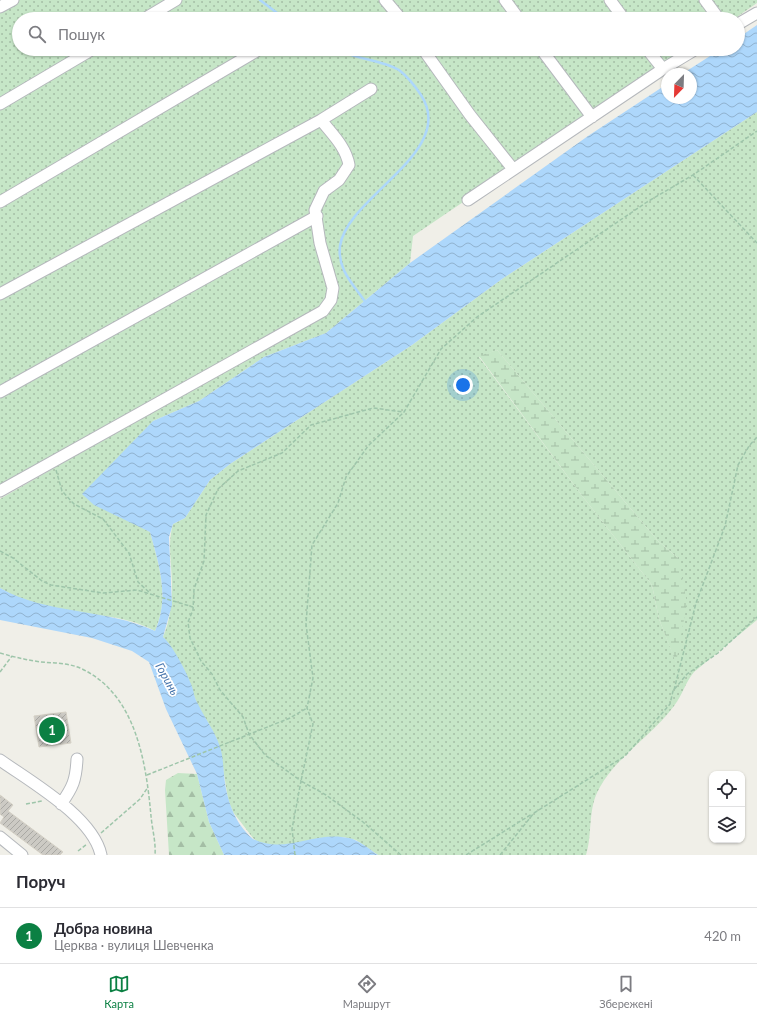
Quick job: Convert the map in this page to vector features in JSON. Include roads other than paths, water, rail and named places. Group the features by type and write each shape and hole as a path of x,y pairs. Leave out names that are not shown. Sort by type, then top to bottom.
{"street":[{"path":"0,7 12,0"},
{"path":"156,12 176,0"},
{"path":"385,0 395,12"},
{"path":"505,0 514,12"},
{"path":"610,0 619,12"},
{"path":"705,0 714,12"},
{"path":"745,20 757,13"},
{"path":"0,104 81,56"},
{"path":"0,202 248,56"},
{"path":"428,56 470,115 513,169"},
{"path":"546,56 592,117"},
{"path":"653,56 662,68"},
{"path":"665,68 684,56"},
{"path":"468,200 661,70"},
{"path":"0,294 321,120 371,89"},
{"path":"0,491 326,309 331,300 332,288 320,243 315,210 324,191 339,180 349,165 348,157 341,145 321,120"},
{"path":"0,392 317,216"},
{"path":"57,801 72,789 76,778 77,759"},
{"path":"0,760 82,821 94,838 101,855"},
{"path":"0,837 22,855"}],"water":[{"name":"Горинь","path":"757,25 757,112 502,279 412,345 230,464 210,480 185,518 173,524 169,537 172,605 163,637 171,646 183,666 197,702 218,741 222,754 225,783 229,801 236,818 246,833 253,839 265,843 288,844 336,836 349,838 356,841 378,855 224,855 209,822 197,774 166,709 149,662 132,651 92,638 0,620 0,588 18,597 38,603 117,618 155,631 162,606 162,581 150,532 94,505 82,494 153,421 199,401 264,357 326,333 410,263 588,136 661,88 661,104 697,104 697,68 691,68 710,56 745,56 745,33"}],"waterway":[{"path":"260,0 276,12"},
{"path":"355,56 384,64 399,70 421,95 428,116 425,136 413,155 361,209 347,227 340,246 341,262 347,277 366,303"}],"place":[{"name":"Добра новина","path":"52,730"}]}
